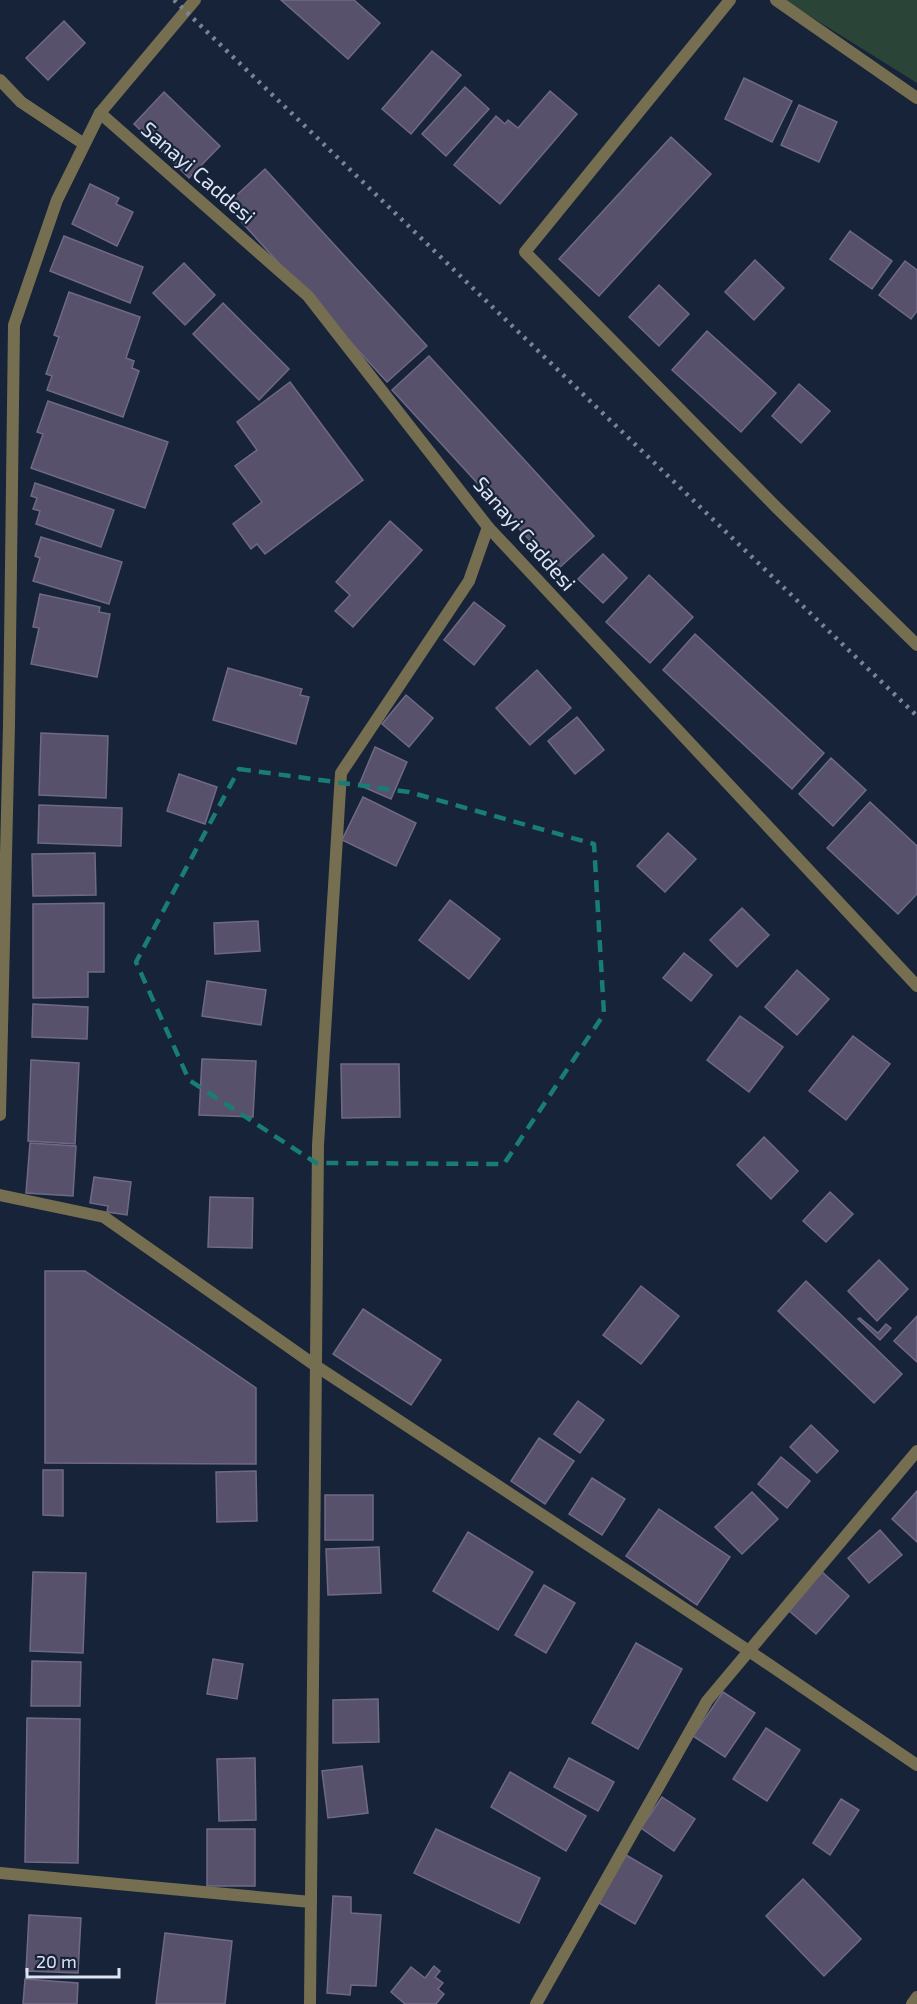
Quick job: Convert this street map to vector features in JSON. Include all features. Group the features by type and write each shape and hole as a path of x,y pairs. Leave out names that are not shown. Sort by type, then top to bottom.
{"street":[{"path":"0,1115 9,725 14,325 57,200 100,113 195,0"},
{"path":"730,0 525,252 777,508 916,642"},
{"path":"776,0 917,98"},
{"path":"0,80 21,102 84,144"},
{"name":"Sanayi Caddesi","path":"100,113 308,296 488,527 917,986"},
{"path":"310,2004 318,1145 341,772 469,582 488,527"},
{"path":"0,1195 104,1217 316,1366 749,1651 917,1766"},
{"path":"536,2004 707,1701 917,1451"},
{"path":"0,1874 311,1902"},
{"path":"912,2004 917,1997"}],"highlighted area":[{"path":"239,769 409,792 594,844 604,1014 504,1164 316,1163 189,1080 136,962"}],"green space":[{"path":"784,0 917,0 917,83"}],"building":[{"path":"281,0 354,0 380,23 348,59"},
{"path":"64,21 85,43 48,80 26,58"},
{"path":"432,51 461,75 411,134 382,109"},
{"path":"744,78 792,101 772,142 725,119"},
{"path":"465,87 489,109 446,156 422,134"},
{"path":"550,91 577,114 500,204 454,165 496,116 505,124 508,120 518,128"},
{"path":"164,92 220,146 189,178 134,124"},
{"path":"799,105 837,122 819,162 781,145"},
{"path":"671,137 711,174 599,296 559,259"},
{"path":"265,169 427,346 387,382 226,205"},
{"path":"90,184 119,198 116,204 133,212 117,246 72,224"},
{"path":"850,231 892,261 872,289 830,259"},
{"path":"64,236 143,267 130,303 50,271"},
{"path":"755,260 784,288 754,320 725,292"},
{"path":"905,261 917,270 917,311 911,319 879,295"},
{"path":"184,263 215,295 185,325 153,293"},
{"path":"659,285 689,314 659,346 629,317"},
{"path":"69,292 140,317 126,358 134,361 132,368 139,371 123,417 47,390 52,376 46,374 59,337 54,335"},
{"path":"223,303 289,369 259,400 193,334"},
{"path":"707,331 776,393 741,432 672,370"},
{"path":"429,356 594,536 557,570 392,390"},
{"path":"290,382 363,480 265,554 257,544 251,549 233,524 262,502 235,466 257,450 237,422"},
{"path":"799,384 830,411 801,443 772,416"},
{"path":"48,401 168,442 145,508 31,468 43,434 37,432"},
{"path":"35,483 114,510 101,547 36,524 40,511 33,509 37,498 31,496"},
{"path":"390,521 422,550 353,627 335,611 350,595 336,582"},
{"path":"41,537 122,562 109,604 33,581 40,558 35,556"},
{"path":"603,554 627,578 603,603 578,579"},
{"path":"649,575 693,617 650,663 606,622"},
{"path":"40,594 100,607 99,612 110,614 97,677 31,664 39,628 33,627"},
{"path":"474,602 505,626 474,665 444,640"},
{"path":"695,634 824,753 792,789 663,670"},
{"path":"228,668 302,689 300,695 309,697 296,744 213,720"},
{"path":"537,670 571,708 530,745 496,708"},
{"path":"406,695 433,718 409,747 382,724"},
{"path":"577,717 604,750 575,774 548,741"},
{"path":"41,733 108,736 106,798 39,795"},
{"path":"375,747 407,762 391,799 359,785"},
{"path":"831,758 866,790 833,826 799,794"},
{"path":"179,774 217,787 205,824 167,811"},
{"path":"363,797 416,823 396,866 342,840"},
{"path":"870,802 917,846 917,894 898,914 827,848"},
{"path":"39,805 122,808 121,846 38,843"},
{"path":"668,833 696,859 665,892 637,866"},
{"path":"95,853 96,895 33,896 32,854"},
{"path":"450,900 500,939 469,979 419,940"},
{"path":"104,903 104,972 88,972 88,997 33,998 33,904"},
{"path":"742,908 769,935 737,967 710,940"},
{"path":"258,921 260,951 215,954 214,923"},
{"path":"684,953 712,975 691,1001 663,978"},
{"path":"797,970 829,999 797,1035 765,1007"},
{"path":"207,981 266,990 261,1025 202,1016"},
{"path":"33,1004 88,1007 87,1039 32,1037"},
{"path":"740,1016 783,1047 749,1092 707,1060"},
{"path":"853,1036 890,1064 846,1120 809,1091"},
{"path":"202,1059 256,1061 253,1117 199,1115"},
{"path":"31,1060 79,1063 75,1144 28,1141"},
{"path":"341,1064 399,1064 400,1117 342,1118"},
{"path":"764,1137 798,1171 771,1199 737,1165"},
{"path":"30,1143 76,1146 73,1196 26,1193"},
{"path":"94,1177 131,1182 127,1215 107,1212 108,1206 90,1203"},
{"path":"830,1192 853,1214 826,1242 803,1221"},
{"path":"210,1197 253,1198 252,1248 208,1247"},
{"path":"879,1260 908,1289 877,1321 848,1291"},
{"path":"45,1271 85,1271 256,1388 256,1464 45,1463"},
{"path":"806,1281 902,1374 874,1403 778,1311"},
{"path":"641,1286 679,1316 641,1364 603,1335"},
{"path":"363,1309 441,1360 411,1405 333,1354"},
{"path":"917,1316 917,1362 894,1341"},
{"path":"860,1318 878,1333 886,1324 891,1328 880,1340 858,1319"},
{"path":"578,1401 604,1420 580,1453 554,1434"},
{"path":"811,1425 838,1451 817,1473 790,1447"},
{"path":"539,1438 574,1461 545,1504 511,1481"},
{"path":"781,1457 810,1481 787,1508 758,1484"},
{"path":"43,1470 63,1470 63,1516 43,1515"},
{"path":"256,1471 257,1521 217,1522 216,1472"},
{"path":"592,1478 625,1499 602,1535 569,1514"},
{"path":"917,1491 917,1542 892,1519"},
{"path":"752,1492 778,1519 742,1554 715,1527"},
{"path":"325,1495 373,1495 373,1540 325,1540"},
{"path":"659,1509 730,1557 697,1605 626,1556"},
{"path":"880,1530 902,1555 869,1583 848,1558"},
{"path":"468,1532 533,1572 498,1630 433,1591"},
{"path":"379,1547 381,1593 328,1595 326,1549"},
{"path":"821,1571 849,1596 816,1634 788,1610"},
{"path":"33,1572 86,1573 83,1653 30,1651"},
{"path":"544,1585 575,1603 546,1653 515,1635"},
{"path":"636,1643 682,1669 638,1749 592,1723"},
{"path":"213,1659 243,1664 237,1699 207,1694"},
{"path":"32,1661 81,1662 80,1706 31,1706"},
{"path":"723,1692 755,1713 725,1757 693,1736"},
{"path":"378,1699 379,1742 333,1743 333,1700"},
{"path":"27,1718 80,1719 78,1863 25,1862"},
{"path":"766,1728 800,1750 767,1801 733,1779"},
{"path":"255,1758 256,1820 219,1821 217,1759"},
{"path":"569,1758 614,1782 598,1811 554,1787"},
{"path":"362,1766 368,1813 328,1818 322,1771"},
{"path":"510,1772 586,1816 566,1851 491,1807"},
{"path":"662,1797 695,1819 674,1851 641,1828"},
{"path":"841,1799 859,1810 830,1855 813,1843"},
{"path":"207,1829 255,1829 255,1886 207,1886"},
{"path":"436,1829 540,1878 519,1923 414,1873"},
{"path":"626,1855 662,1876 635,1924 599,1903"},
{"path":"803,1879 861,1939 824,1976 766,1916"},
{"path":"333,1896 351,1897 351,1913 381,1915 376,1986 351,1985 350,1995 327,1993"},
{"path":"29,1915 81,1918 78,1973 26,1971"},
{"path":"165,1933 232,1941 225,2004 156,2004"},
{"path":"434,1966 440,1971 435,1977 443,1983 438,1989 444,1994 436,2004 405,2004 391,1992 411,1967 425,1978"},
{"path":"25,1979 78,1983 77,2004 23,2004"}],"railway":[{"path":"174,0 917,716"}]}
